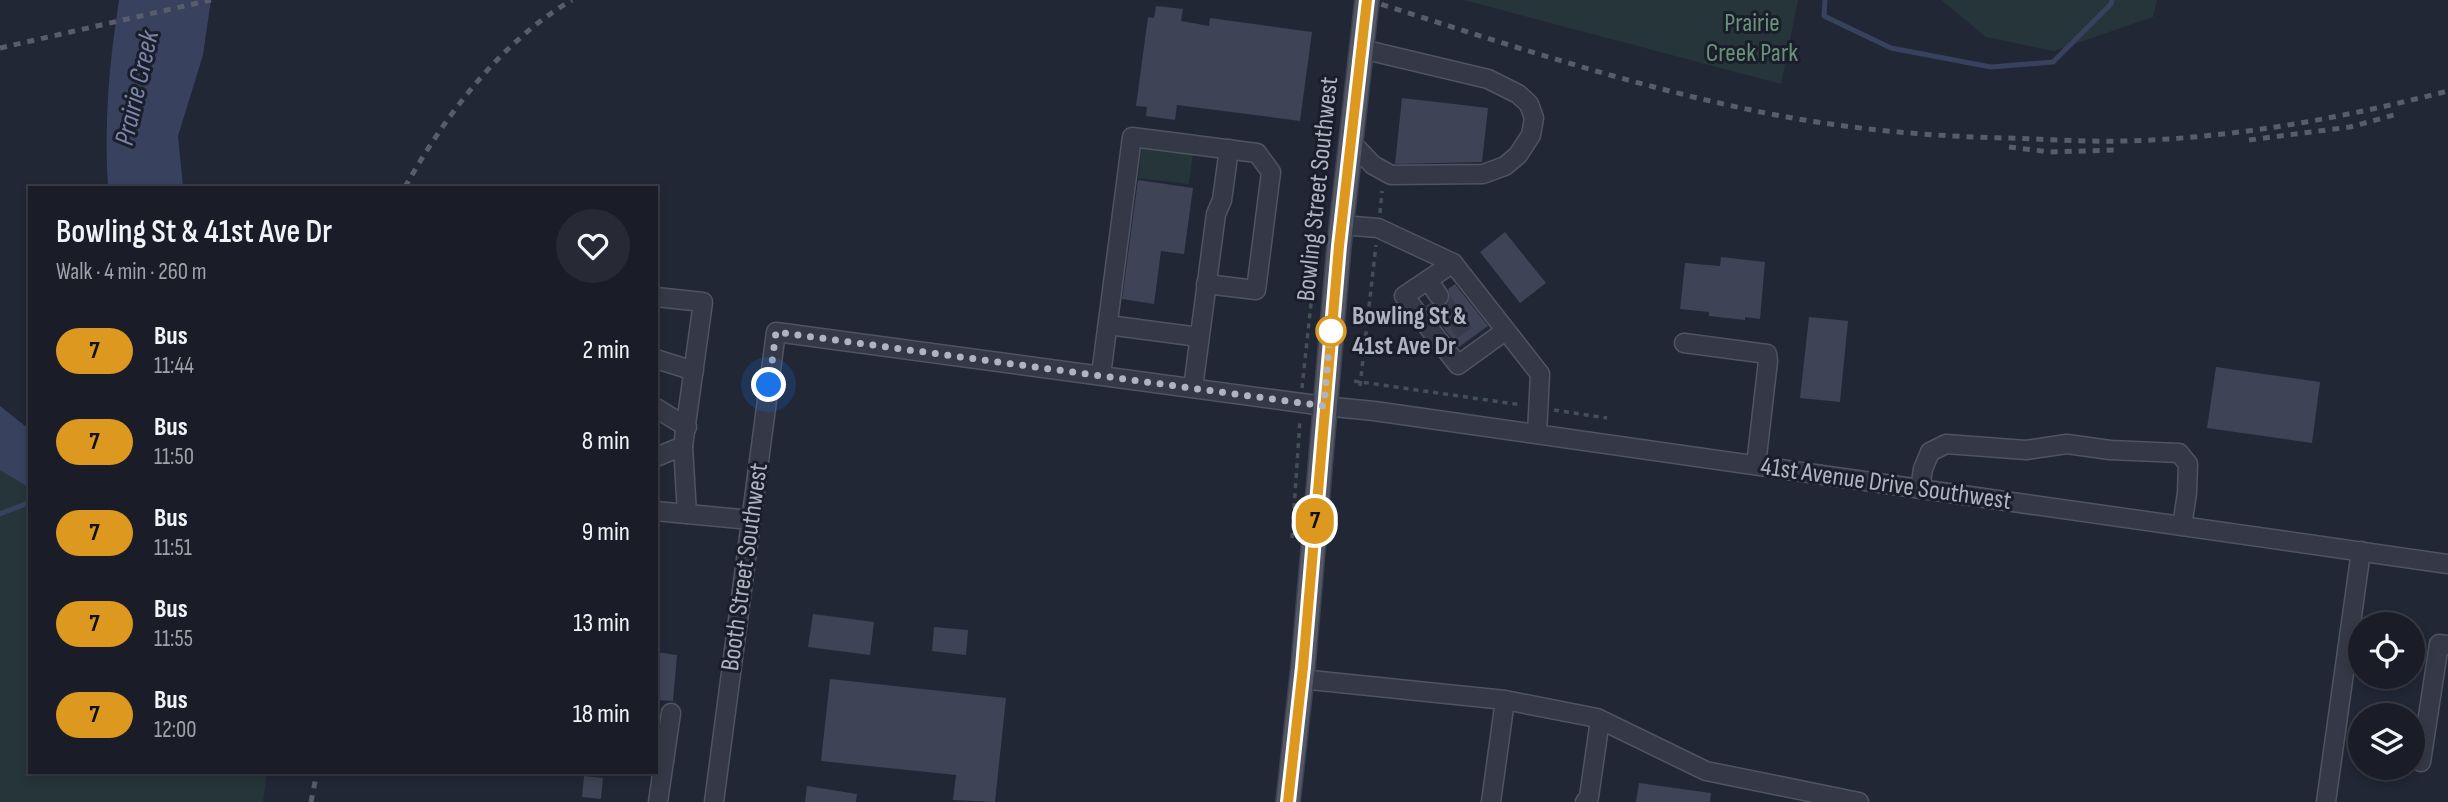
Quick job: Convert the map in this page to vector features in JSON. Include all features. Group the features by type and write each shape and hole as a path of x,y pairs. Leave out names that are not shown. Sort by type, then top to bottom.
{"main road":[{"name":"Bowling Street Southwest","path":"1288,802 1341,225 1367,0"}],"street":[{"path":"1351,142 1373,165 1391,175 1483,174 1505,166 1518,155 1531,135 1534,118 1529,104 1518,94 1488,79 1362,49"},
{"path":"1101,374 1132,136 1257,153 1271,172 1256,290 1206,284"},
{"path":"1192,388 1216,214 1222,200 1229,149"},
{"path":"1341,225 1378,228 1452,263 1540,374 1536,434"},
{"path":"1452,263 1404,296 1458,365 1473,345 1504,331"},
{"path":"1428,280 1439,296"},
{"path":"658,297 703,302 683,446 687,514"},
{"path":"1108,325 1199,337"},
{"name":"41st Avenue Drive Southwest","path":"776,332 1374,411 2448,564"},
{"name":"Booth Street Southwest","path":"714,802 776,332"},
{"path":"1684,342 1767,354 1756,465"},
{"path":"658,360 694,371"},
{"path":"658,409 687,427"},
{"path":"1920,489 1923,469 1930,452 1946,443 2026,450 2067,444 2110,450 2179,453 2188,464 2182,526"},
{"path":"658,456 683,446"},
{"path":"658,511 751,520"},
{"path":"2326,802 2361,551"},
{"path":"2425,736 2439,644 2448,645"},
{"path":"1301,679 1505,700 1600,720 1706,771 1859,802"},
{"path":"1492,802 1505,700"},
{"path":"658,802 660,760 671,713"},
{"path":"1585,802 1589,797 1600,720"}],"path":[{"path":"1361,384 1382,191"},
{"path":"1354,381 1608,418"}],"green space":[{"name":"Prairie Creek Park","path":"1464,0 1798,0 1781,84"},
{"path":"1941,0 2157,0 2153,17 2054,51 1986,37"},
{"path":"1142,147 1193,153 1189,184 1138,178"},
{"path":"0,443 28,453 28,774 267,774 263,802 0,802"}],"water":[{"name":"Prairie Creek","path":"119,0 211,0 203,55 178,136 183,186 108,186 108,94"},
{"path":"0,406 28,428 28,487 0,470"}],"building":[{"path":"1156,6 1183,9 1181,21 1209,26 1210,18 1312,32 1300,121 1177,105 1175,120 1146,116 1147,107 1136,106 1148,17 1154,18"},
{"path":"1402,98 1488,108 1482,162 1395,164"},
{"path":"1138,180 1193,188 1184,254 1161,251 1154,304 1122,299"},
{"path":"1505,232 1546,283 1520,303 1480,252"},
{"path":"1721,257 1765,262 1760,319 1709,316 1709,312 1680,309 1685,263 1720,266"},
{"path":"1455,284 1488,326 1459,347 1426,306 1430,303 1439,307 1446,305 1450,296 1448,289"},
{"path":"1809,317 1848,321 1840,402 1800,398"},
{"path":"2216,367 2320,382 2312,443 2207,428"},
{"path":"813,614 874,622 870,655 808,647"},
{"path":"934,627 968,630 966,655 932,651"},
{"path":"658,652 677,655 673,701 658,700"},
{"path":"830,679 1006,698 995,802 953,800 956,775 821,761"},
{"path":"584,776 603,778 601,799 582,797"},
{"path":"1639,783 1711,793 1710,802 1636,802"},
{"path":"807,786 857,794 856,802 805,802"}],"waterway":[{"path":"1825,0 1824,16 1891,48 1991,67 2053,62 2112,0"},
{"path":"0,514 28,503"}],"tunnel":[{"path":"1439,296 1469,339"}],"railway":[{"path":"0,48 211,0"},
{"path":"406,186 438,134 476,83 521,37 572,0"},
{"path":"1368,0 1561,61 1658,88 1756,111 1818,122 1911,133 2080,141 2207,136 2369,110 2448,91"},
{"path":"2249,140 2350,127 2394,115"},
{"path":"2009,147 2050,152 2117,150"},
{"path":"311,802 317,774"}],"bus line":[{"name":"7","path":"1288,802 1303,667 1339,246 1367,0"}],"place":[{"name":"Bowling St & 41st Ave Dr","path":"1331,331"}],"route":[{"path":"769,385 776,332 1324,406 1331,326 1331,331"}]}
